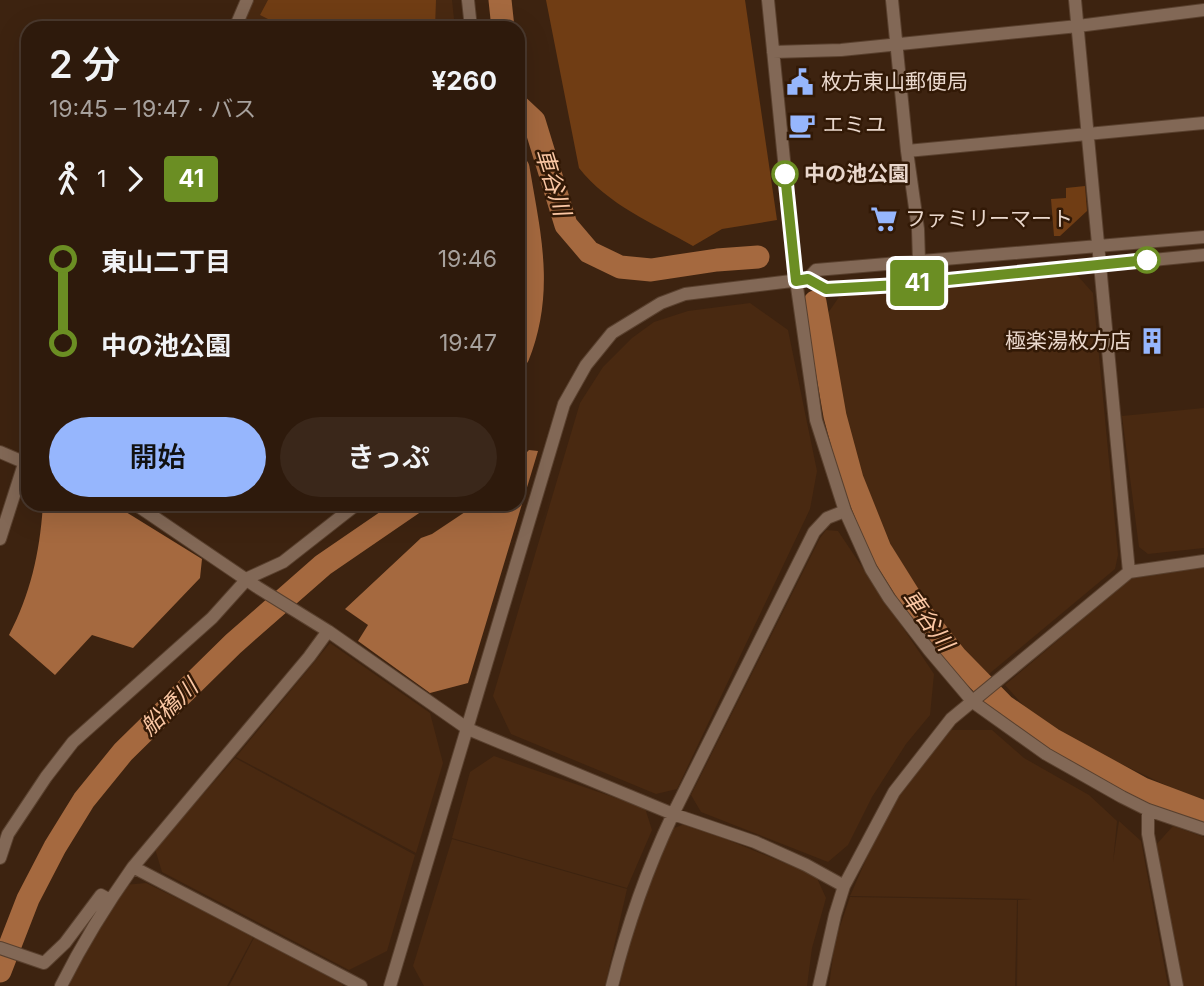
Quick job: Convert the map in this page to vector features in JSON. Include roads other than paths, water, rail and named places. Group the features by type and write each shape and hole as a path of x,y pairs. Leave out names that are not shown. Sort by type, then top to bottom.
{"street":[{"path":"237,21 247,0"},
{"path":"468,0 470,21"},
{"path":"768,0 816,420 845,512 871,569 889,598 973,702 1046,754 1148,810 1204,829"},
{"path":"892,0 906,151 918,229 919,261"},
{"path":"1075,0 1129,572"},
{"path":"773,52 841,50 1078,26 1204,10"},
{"path":"906,151 1204,123"},
{"path":"802,280 816,270 1204,237"},
{"path":"390,986 564,404 586,365 612,333 662,303 685,295 802,280 826,289 898,285 1204,255"},
{"path":"0,452 21,460"},
{"path":"0,539 21,473"},
{"path":"145,511 328,631 468,729 673,814 755,842 844,886"},
{"path":"0,858 8,834 46,776 73,742 252,583 348,511"},
{"path":"612,986 622,946 652,859 673,814 814,532 827,518 845,512"},
{"path":"820,986 844,886 894,792 951,719 1129,572 1204,562"},
{"path":"61,986 110,900 133,867 328,631"},
{"path":"1148,810 1148,834 1177,986"},
{"path":"133,867 360,986"},
{"path":"0,948 44,963 65,943 101,895 110,900"}],"waterway":[{"name":"船橋川","path":"500,0 502,21"},
{"name":"車谷川","path":"525,113 534,121 566,225 589,252 620,267 651,270 758,257"},
{"name":"船橋川","path":"525,209 532,262 531,308 525,335"},
{"name":"車谷川","path":"815,302 835,416 852,479 880,549 915,605 956,657 1004,706 1052,739 1143,789 1204,812"},
{"name":"船橋川","path":"0,971 28,899 55,847 84,800 123,752 233,644 323,565 402,511"}],"place":[{"name":"枚方東山郵便局","path":"800,82"},
{"name":"エミユ","path":"802,125"},
{"name":"中の池公園","path":"785,174"},
{"name":"ファミリーマート","path":"884,219"},
{"name":"極楽湯枚方店","path":"1152,341"}]}
